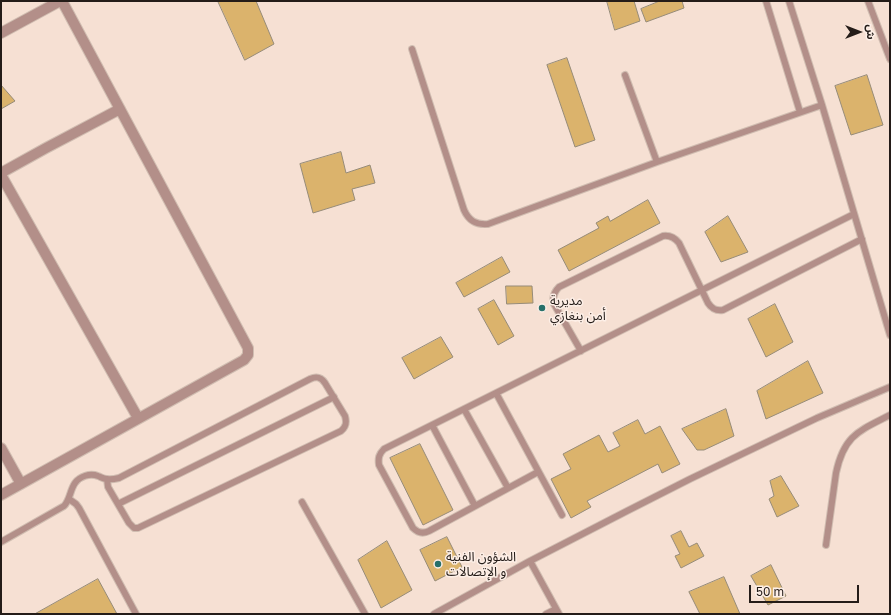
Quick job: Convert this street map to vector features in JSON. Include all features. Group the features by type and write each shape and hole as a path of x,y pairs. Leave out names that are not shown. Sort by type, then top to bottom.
{"street":[{"path":"1,33 61,1 248,348 248,355 244,360 1,495"},
{"path":"120,109 46,148 1,174 138,418"},
{"path":"1,448 21,484"}],"lane":[{"path":"766,1 800,112"},
{"path":"789,1 822,105 890,335"},
{"path":"868,1 890,59"},
{"path":"412,49 464,210 469,218 477,224 488,224 657,162 822,105"},
{"path":"625,75 657,162"},
{"path":"538,472 426,533 419,533 413,528 379,465 379,457 384,449 854,214"},
{"path":"581,351 554,304 553,295 559,287 663,236 676,239 679,243 711,307 719,311 862,239"},
{"path":"1,542 64,506 72,487 82,477 94,475 107,479 119,478 126,475 314,377 322,379 347,420 344,429 341,432 138,528 131,526 108,487 107,479"},
{"path":"434,614 627,510 816,418 890,387"},
{"path":"496,393 562,515"},
{"path":"118,504 334,397"},
{"path":"464,409 508,488"},
{"path":"826,545 838,461 842,450 857,432 890,415"},
{"path":"432,425 475,506"},
{"path":"68,499 79,508 136,614"},
{"path":"302,502 365,614"},
{"path":"530,561 557,611 546,614"}],"building":[{"path":"218,1 256,1 274,44 245,60"},
{"path":"607,1 634,1 640,21 615,30"},
{"path":"660,1 682,1 684,8 646,22 641,9"},
{"path":"567,58 595,140 575,147 547,65"},
{"path":"867,75 883,125 851,135 835,86"},
{"path":"1,85 15,101 1,109"},
{"path":"341,152 346,173 370,165 375,183 352,189 355,200 313,213 300,164"},
{"path":"648,200 660,223 569,271 558,250 599,228 596,223 608,216 610,221"},
{"path":"728,216 748,252 721,262 705,232"},
{"path":"502,257 510,272 464,297 456,283"},
{"path":"506,286 532,286 533,303 507,304"},
{"path":"494,300 514,336 498,345 478,309"},
{"path":"775,304 793,342 766,357 748,319"},
{"path":"441,337 453,357 414,379 402,358"},
{"path":"808,361 823,393 766,419 757,391"},
{"path":"726,409 734,436 704,450 697,450 682,429"},
{"path":"638,420 645,434 660,426 680,464 662,473 658,464 587,501 591,507 571,518 551,479 571,469 563,454 599,435 608,452 620,446 613,433"},
{"path":"420,444 453,510 423,525 390,458"},
{"path":"781,476 799,506 777,517 769,499 774,496 770,481"},
{"path":"681,531 689,547 697,543 704,556 681,568 675,556 680,554 671,536"},
{"path":"447,537 462,567 435,581 420,550"},
{"path":"387,541 412,590 381,608 358,560"},
{"path":"771,565 786,596 768,605 751,576"},
{"path":"724,577 740,614 700,614 689,592"},
{"path":"98,579 117,614 35,614"}],"place":[{"name":"مديرية أمن بنغازي","path":"542,308"},
{"name":"الشؤون الفنية و الإتصالات","path":"438,564"}]}
